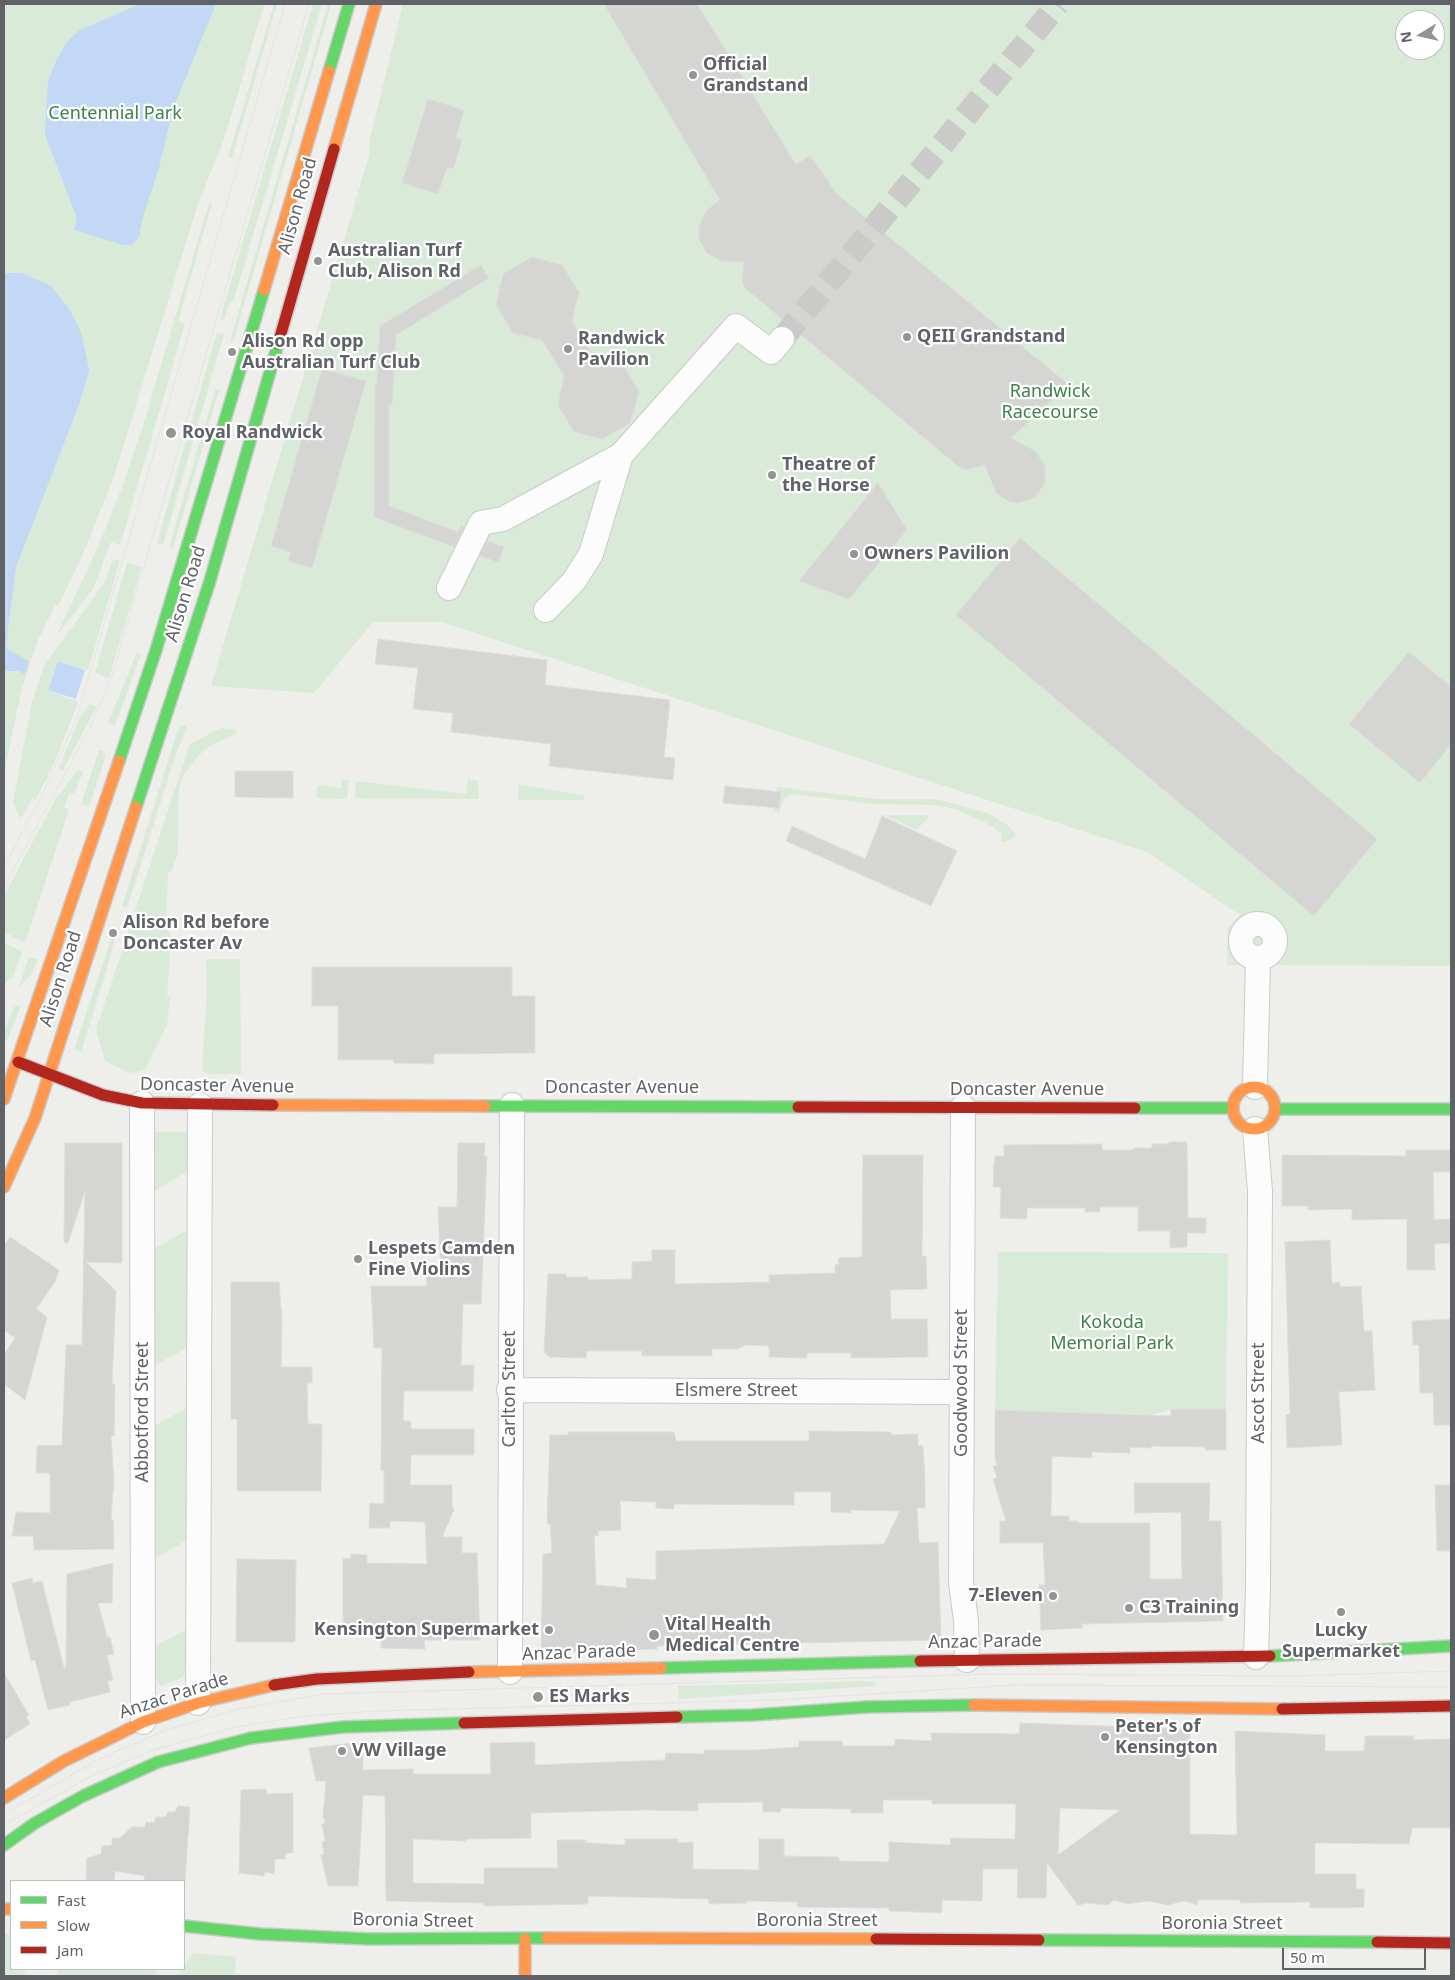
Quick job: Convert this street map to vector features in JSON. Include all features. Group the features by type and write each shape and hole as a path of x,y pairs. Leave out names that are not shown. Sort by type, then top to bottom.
{"main road":[{"name":"Alison Road","path":"4,1099 161,633 349,4"},
{"name":"Alison Road","path":"4,1187 35,1118 209,584 376,4"},
{"name":"Doncaster Avenue","path":"18,1062 102,1095 142,1103 200,1105 1233,1108"},
{"path":"1255,1087 1268,1093 1273,1098 1275,1109 1268,1124 1255,1129 1249,1128 1237,1121 1233,1108 1238,1095 1249,1088 1255,1087"},
{"path":"1275,1109 1451,1109"},
{"name":"Anzac Parade","path":"4,1798 64,1761 143,1722 198,1703 262,1688 317,1679 408,1674 967,1660 1256,1657 1451,1646"},
{"path":"4,1845 35,1823 83,1796 158,1762 251,1738 316,1729 396,1724 754,1715 867,1707 1011,1704 1249,1709 1451,1706"},
{"name":"Boronia Street","path":"185,1926 260,1934 369,1939 525,1939 572,1937 1451,1943"},
{"path":"525,1939 525,1976"}],"street":[{"path":"449,588 481,523 503,519 621,455 736,326 771,352 782,339"},
{"path":"546,610 574,581 591,554 621,455"},
{"path":"1255,1087 1258,959"},
{"name":"Abbotford Street","path":"142,1103 143,1722"},
{"path":"198,1703 200,1105"},
{"name":"Carlton Street","path":"510,1672 509,1390 512,1105"},
{"name":"Goodwood Street","path":"963,1107 961,1582 966,1622 967,1660"},
{"name":"Ascot Street","path":"1255,1129 1260,1191 1256,1657"},
{"name":"Elsmere Street","path":"509,1390 962,1392"}],"green space":[{"name":"Centennial Park","path":"4,4 264,4 226,134 198,204 114,476 82,556 58,606 55,605 37,642 21,692 4,773"},
{"path":"274,4 277,4 232,158 228,157"},
{"path":"313,4 322,4 234,299 228,305 224,320 220,319"},
{"path":"328,4 331,4 233,342 230,341"},
{"name":"Randwick Racecourse","path":"403,4 1451,4 1451,966 1227,965 1228,927 1240,915 1147,852 442,622 373,622 314,693 211,686 369,156 370,139"},
{"path":"209,203 212,203 178,322 185,324 120,545 111,542 93,589 59,633 98,547 121,490 142,429"},
{"path":"217,332 224,334 163,545 157,543"},
{"path":"215,390 219,390 193,480 173,548 169,547"},
{"path":"113,559 120,561 88,670 58,661 48,690 78,702 57,757 36,800 32,798 21,819 13,802 32,702 40,677 45,664 105,582"},
{"path":"127,563 142,567 109,678 95,673"},
{"path":"137,652 141,654 115,726 108,723"},
{"path":"89,704 97,706 63,770 59,768 82,712 85,713"},
{"path":"185,725 187,728 177,751 127,908 122,906 177,733 179,728"},
{"path":"221,728 237,730 236,734 211,745 199,755 183,776 179,788 178,853 171,872 168,873 166,921 171,937 167,995 170,996 167,1025 145,1070 130,1073 105,1061 96,1029 190,744"},
{"path":"99,750 104,751 103,754 106,755 89,807 81,804"},
{"path":"77,770 83,772 74,794 69,793 64,807 69,809 67,816 25,943 4,932 4,896 57,796 59,796"},
{"path":"342,779 349,780 347,799 317,798 317,785 341,788"},
{"path":"468,779 478,781 478,799 355,798 356,781 466,794"},
{"path":"518,785 584,795 584,800 518,800"},
{"path":"777,787 876,799 937,799 990,814 1010,827 1016,835 1009,841 1002,842 1001,833 990,825 955,809 936,805 875,804 792,794 784,799 779,813 774,811"},
{"path":"884,815 926,815 929,817 916,830"},
{"path":"112,937 114,941 108,965 81,1052 74,1049"},
{"path":"4,942 22,952 13,977 4,983"},
{"path":"29,957 38,959 32,974 19,987"},
{"path":"206,959 240,959 241,1074 208,1074 202,1070 207,992"},
{"path":"19,1005 20,1008 7,1041 4,1041 4,1032 14,1007"},
{"path":"154,1132 191,1132 192,1169 154,1191"},
{"path":"191,1228 191,1346 153,1366 154,1249"},
{"name":"Kokoda Memorial Park","path":"998,1252 1228,1253 1226,1409 1171,1409 1152,1415 995,1410"},
{"path":"190,1406 189,1539 152,1560 153,1427"},
{"path":"189,1628 188,1664 186,1671 182,1678 160,1686 152,1669 151,1648"},
{"path":"875,1681 875,1686 679,1699 678,1686"},
{"path":"4,1934 10,1935 10,1970 26,1970 24,1976 4,1976"},
{"path":"193,1953 236,1957 235,1976 177,1976 181,1970 185,1970 185,1964"},
{"path":"59,1970 157,1970 154,1976 56,1976"}],"water":[{"path":"140,4 216,4 173,109 159,168 143,217 139,237 132,245 123,245 74,230 77,218 45,135 48,81 57,59 68,40 80,30"},
{"path":"4,273 22,273 51,286 70,310 82,335 89,370 80,402 16,567 6,644 7,649 29,661 25,674 19,671 4,671"},
{"path":"58,661 85,670 76,699 48,690"}],"building":[{"name":"QEII Grandstand","path":"604,4 697,4 796,165 810,155 837,194 1069,385 1011,438 1035,451 1045,466 1045,483 1035,497 1019,503 1010,502 996,493 985,465 966,470 959,467 745,288 742,282 744,262 721,261 706,252 699,239 699,226 706,211 720,200"},
{"path":"428,99 464,110 456,137 462,140 453,169 447,167 438,194 402,183"},
{"name":"Randwick Pavilion","path":"532,257 562,265 579,292 572,321 594,358 623,365 639,392 630,423 603,439 574,432 558,405 564,376 542,340 513,333 496,305 503,274"},
{"path":"481,265 489,278 396,335 392,405 389,405 389,506 458,532 461,525 464,527 454,547 374,517 375,384 377,385 380,326"},
{"path":"322,369 366,381 312,568 288,561 291,552 271,546"},
{"name":"Owners Pavilion","path":"878,483 907,530 849,599 799,581"},
{"path":"1020,538 1377,839 1314,916 956,615"},
{"path":"487,541 504,547 498,562 480,556"},
{"path":"378,639 547,660 545,685 670,700 664,757 675,758 673,780 549,766 551,744 451,732 453,713 413,709 418,668 375,664"},
{"path":"1409,652 1451,687 1451,744 1420,783 1349,724"},
{"path":"235,771 293,771 293,798 235,797"},
{"path":"725,786 781,792 779,808 723,803"},
{"path":"882,816 957,851 931,906 786,841 792,826 865,859"},
{"path":"312,967 512,967 512,996 535,996 535,1053 434,1054 434,1064 394,1063 394,1060 338,1060 338,1006 312,1006"},
{"path":"1169,1142 1187,1142 1188,1218 1206,1218 1206,1233 1187,1233 1187,1247 1170,1248 1170,1231 1138,1231 1138,1207 1100,1207 1100,1212 1085,1212 1085,1208 1027,1208 1027,1219 1000,1218 1001,1187 993,1187 994,1164 995,1156 1004,1156 1004,1145 1101,1144 1103,1150 1134,1150 1134,1148 1152,1148 1152,1144 1169,1144"},
{"path":"65,1143 122,1143 122,1263 86,1262 116,1291 112,1384 115,1384 114,1436 111,1436 114,1481 111,1518 113,1520 114,1549 34,1550 33,1536 12,1536 16,1512 50,1513 50,1473 36,1473 37,1446 62,1445 66,1345 82,1345 85,1191 68,1243 64,1242"},
{"path":"458,1143 485,1143 484,1156 487,1156 481,1304 463,1304 461,1365 474,1365 473,1391 404,1391 403,1421 411,1421 411,1429 474,1429 474,1455 411,1455 410,1485 452,1485 452,1506 454,1510 442,1537 462,1537 462,1553 477,1553 480,1640 424,1640 425,1649 381,1648 381,1636 343,1635 343,1559 351,1558 351,1554 367,1555 367,1563 427,1564 425,1522 390,1521 390,1528 369,1528 370,1503 384,1504 384,1470 381,1470 382,1348 374,1348 371,1286 427,1286 426,1276 441,1276 438,1207 457,1207"},
{"path":"1406,1150 1451,1150 1451,1172 1433,1172 1434,1220 1451,1219 1451,1243 1434,1244 1435,1270 1407,1270 1407,1219 1352,1220 1352,1209 1308,1210 1308,1206 1282,1206 1282,1155 1406,1156"},
{"path":"863,1155 923,1155 922,1256 926,1256 927,1289 890,1290 891,1319 927,1319 928,1357 851,1358 851,1353 807,1353 807,1358 769,1357 769,1346 745,1345 738,1349 712,1349 712,1356 642,1356 642,1351 587,1351 586,1358 549,1357 544,1352 548,1274 566,1274 566,1277 588,1277 588,1280 632,1279 632,1262 652,1261 652,1250 675,1250 675,1284 769,1282 769,1275 835,1273 835,1265 839,1264 838,1258 862,1257"},
{"path":"10,1237 59,1270 55,1282 36,1309 47,1317 25,1400 4,1384 4,1355 15,1338 4,1330 4,1246"},
{"path":"1330,1240 1332,1283 1340,1282 1340,1287 1361,1286 1364,1331 1372,1331 1375,1390 1339,1392 1342,1445 1287,1448 1286,1415 1290,1414 1285,1242"},
{"path":"231,1282 279,1282 282,1319 281,1367 312,1367 312,1383 307,1383 308,1424 322,1424 321,1491 237,1491 237,1419 231,1419"},
{"path":"1451,1319 1451,1425 1434,1425 1433,1393 1420,1393 1419,1345 1413,1345 1412,1321"},
{"path":"1171,1409 1226,1409 1226,1450 1205,1450 1205,1447 1151,1446 1151,1448 1130,1447 1130,1453 1092,1452 1092,1458 1052,1456 1051,1516 1069,1516 1069,1521 1078,1521 1078,1523 1150,1523 1150,1579 1182,1579 1181,1512 1135,1513 1134,1483 1210,1483 1209,1521 1221,1521 1223,1621 1082,1624 1082,1628 1041,1630 1039,1585 1045,1585 1043,1543 1000,1543 1000,1521 1006,1521 993,1479 997,1478 993,1466 997,1465 995,1458 995,1410 1171,1416"},
{"path":"809,1431 891,1432 891,1435 918,1434 918,1446 923,1446 925,1482 925,1508 917,1508 919,1543 938,1542 941,1640 657,1646 657,1649 541,1652 543,1554 552,1553 550,1524 547,1524 550,1435 568,1435 568,1432 674,1432 676,1441 809,1441","holes":["794,1492 831,1492 831,1512 851,1513 851,1510 900,1511 884,1544 656,1551 656,1580 626,1578 627,1588 596,1585 594,1535 598,1536 598,1531 621,1530 620,1501 656,1502 656,1508 674,1509 674,1504 794,1505"]},
{"path":"1435,1485 1451,1485 1451,1551 1437,1551"},
{"path":"237,1559 296,1560 295,1642 236,1642"},
{"path":"113,1563 112,1603 98,1603 107,1637 110,1637 114,1654 107,1655 113,1680 108,1681 110,1692 70,1702 70,1705 48,1710 35,1660 31,1661 12,1583 32,1578 33,1583 42,1581 64,1668 66,1667 67,1574"},
{"path":"4,1673 29,1715 26,1716 30,1724 4,1740"},
{"path":"1020,1723 1190,1729 1190,1834 1237,1835 1235,1731 1325,1735 1325,1751 1364,1751 1365,1736 1414,1736 1413,1740 1451,1739 1451,1828 1412,1828 1409,1844 1315,1843 1315,1874 1356,1874 1356,1889 1364,1889 1364,1907 1310,1908 1310,1902 1240,1903 1240,1900 1197,1900 1198,1905 1184,1901 1168,1905 1149,1901 1127,1904 1114,1900 1108,1905 1087,1903 1078,1905 1047,1863 1046,1898 1017,1898 1018,1869 983,1869 982,1901 942,1900 942,1913 889,1911 889,1908 797,1907 797,1902 747,1901 747,1903 709,1904 709,1899 588,1896 588,1904 484,1906 484,1903 386,1901 385,1796 363,1795 358,1886 328,1886 321,1855 324,1854 322,1842 325,1841 322,1824 325,1823 323,1816 326,1781 316,1781 309,1748 363,1742 363,1770 413,1769 413,1774 491,1774 490,1743 535,1742 535,1765 665,1760 666,1753 704,1754 704,1750 755,1750 799,1747 799,1741 842,1741 843,1746 895,1746 895,1739 932,1741 931,1733 1019,1734","holes":["883,1800 932,1800 932,1804 1016,1804 1015,1839 951,1838 950,1845 889,1842 889,1862 839,1861 839,1857 784,1856 784,1839 759,1839 759,1870 693,1869 693,1842 678,1843 678,1839 625,1839 625,1845 586,1843 586,1840 557,1840 558,1868 484,1868 484,1884 413,1883 413,1839 466,1841 466,1839 531,1838 531,1813 644,1810 698,1811 698,1803 763,1802 763,1812 780,1812 781,1808 851,1809 851,1813 883,1813","1060,1808 1120,1810 1058,1855"]},
{"path":"266,1789 267,1794 293,1793 293,1853 286,1853 285,1859 275,1859 274,1874 265,1872 264,1876 239,1873 241,1790"},
{"path":"178,1806 190,1807 185,1881 144,1880 145,1876 115,1871 114,1880 86,1880 87,1858 101,1854 102,1846 112,1845 112,1838 120,1838 132,1827 145,1827 146,1822 154,1823 156,1817 166,1817 168,1812 175,1812"}],"tunnel":[{"path":"782,339 1058,4"}],"tram line":[{"path":"4,867 41,797 75,723 285,4"},
{"path":"4,887 91,725 111,679 309,4"},
{"path":"4,1814 99,1759 166,1730 239,1709 324,1694 989,1674 1293,1676 1451,1671"},
{"path":"4,1825 92,1776 156,1749 236,1727 304,1716 378,1711 776,1700 1014,1685 1451,1687"}],"traffic: fast":[{"path":"329,71 349,4"},
{"path":"119,761 156,650 264,290"},
{"path":"136,807 209,584 278,344"},
{"path":"485,1106 798,1107"},
{"path":"1135,1108 1233,1108"},
{"path":"1275,1109 1451,1109"},
{"path":"1270,1656 1451,1646"},
{"path":"661,1668 920,1661"},
{"path":"677,1717 753,1715 867,1707 974,1705"},
{"path":"4,1845 35,1823 83,1796 158,1762 251,1738 343,1727 464,1723"},
{"path":"185,1926 260,1934 369,1939 547,1938"},
{"path":"1039,1940 1377,1942"}],"traffic: slow":[{"path":"334,149 376,4"},
{"path":"264,290 329,71"},
{"path":"4,1099 119,761"},
{"path":"4,1187 35,1118 136,807"},
{"path":"1254,1087 1269,1093 1275,1108 1269,1123 1254,1129 1239,1123 1233,1108 1239,1093 1254,1087"},
{"path":"273,1105 485,1106"},
{"path":"469,1672 661,1668"},
{"path":"4,1798 64,1761 143,1722 198,1703 274,1685"},
{"path":"974,1705 1282,1709"},
{"path":"4,1909 10,1909"},
{"path":"547,1938 876,1939"},
{"path":"525,1939 525,1976"}],"traffic: jam":[{"path":"278,344 334,149"},
{"path":"18,1062 103,1095 142,1103 273,1105"},
{"path":"798,1107 1135,1108"},
{"path":"920,1661 1270,1656"},
{"path":"274,1685 317,1679 469,1672"},
{"path":"1282,1709 1451,1706"},
{"path":"464,1723 677,1717"},
{"path":"876,1939 1039,1940"},
{"path":"1377,1942 1451,1943"}],"place":[{"name":"Official Grandstand","path":"693,75"},
{"name":"Australian Turf Club, Alison Rd","path":"318,261"},
{"name":"QEII Grandstand","path":"907,337"},
{"name":"Randwick Pavilion","path":"568,349"},
{"name":"Alison Rd opp Australian Turf Club","path":"232,352"},
{"name":"Royal Randwick","path":"171,433"},
{"name":"Theatre of the Horse","path":"772,475"},
{"name":"Owners Pavilion","path":"854,554"},
{"name":"Alison Rd before Doncaster Av","path":"113,933"},
{"name":"Lespets Camden Fine Violins","path":"358,1259"},
{"name":"7-Eleven","path":"1053,1596"},
{"name":"C3 Training","path":"1129,1608"},
{"name":"Lucky Supermarket","path":"1341,1612"},
{"name":"Kensington Supermarket","path":"549,1630"},
{"name":"Vital Health Medical Centre","path":"654,1635"},
{"name":"ES Marks","path":"538,1697"},
{"name":"Peter's of Kensington","path":"1105,1737"},
{"name":"VW Village","path":"342,1751"}]}
